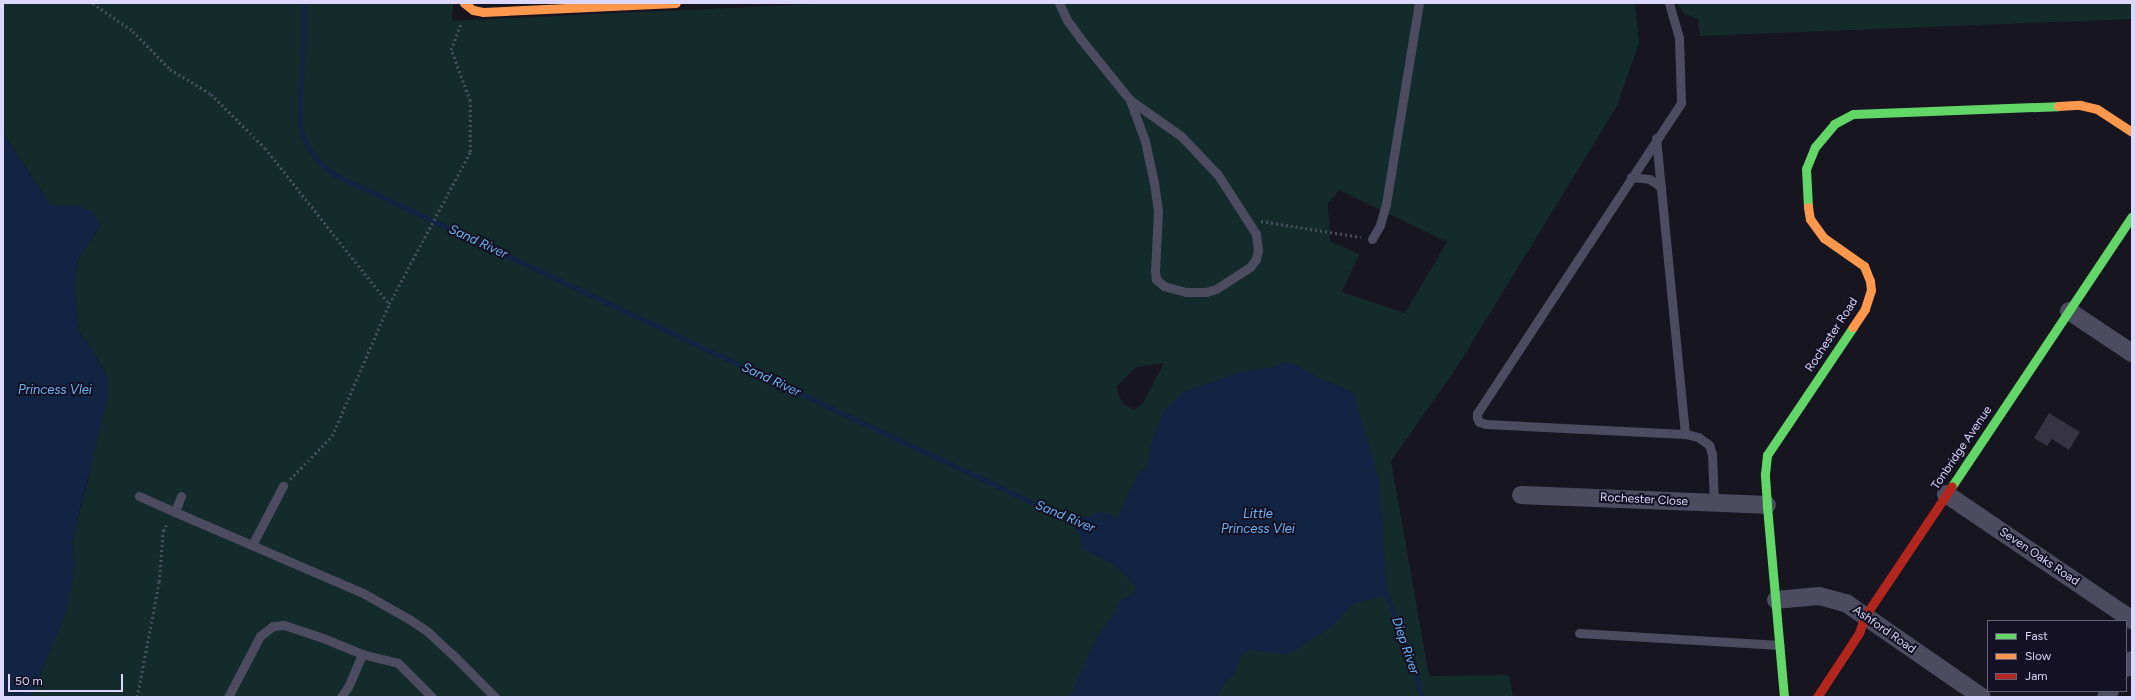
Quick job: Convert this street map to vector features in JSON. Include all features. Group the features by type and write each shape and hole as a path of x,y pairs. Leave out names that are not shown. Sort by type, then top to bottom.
{"street":[{"path":"465,4 473,10 483,12 676,3"},
{"name":"Rochester Road","path":"1784,697 1765,474 1768,451 1865,309 1871,290 1870,281 1864,266 1824,238 1810,219 1806,196 1806,169 1815,147 1830,128 1842,119 1853,114 2080,105 2097,109 2132,132"},
{"name":"Tonbridge Avenue","path":"1818,697 1859,633 1865,616 2132,216"},
{"path":"2069,310 2132,353"},
{"name":"Seven Oaks Road","path":"1946,494 2132,620"},
{"name":"Rochester Close","path":"1521,495 1767,504"},
{"name":"Ashford Road","path":"1776,600 1819,596 1846,603 1982,697"}],"lane":[{"path":"1059,3 1067,20 1080,38 1130,100 1181,136 1200,154 1218,175 1256,234 1258,250 1256,259 1250,267 1241,274 1216,289 1197,293 1172,289 1158,282 1155,271 1158,211 1154,183 1145,141 1130,100"},
{"path":"1372,239 1380,225 1386,204 1419,3"},
{"path":"1669,3 1679,38 1681,103 1656,138 1477,413 1477,418 1479,422 1486,424 1685,434 1698,437 1709,445 1712,454 1714,503"},
{"path":"1656,138 1685,434"},
{"path":"1631,177 1649,179 1661,188"},
{"path":"252,545 283,486"},
{"path":"139,496 363,593 427,631 495,697"},
{"path":"175,512 181,496"},
{"path":"228,697 260,636 273,626 284,625 323,638 362,654 398,663 432,697"},
{"path":"1579,633 1780,645"},
{"path":"341,697 349,685 362,654"}],"path":[{"path":"93,3 133,31 170,69 211,94 265,148 389,304"},
{"path":"283,486 332,436 389,304 470,152 470,101 451,50 465,4"},
{"path":"1247,218 1372,239"},
{"path":"137,697 159,582 163,532 175,512"}],"green space":[{"path":"3,3 453,3 452,21 831,3 1635,3 1639,43 1617,106 1457,367 1391,461 1429,676 1509,675 1513,697 31,697 45,664 75,566 72,542 89,476 108,377 93,351 79,332 74,282 78,260 101,225 79,206 51,206 3,133","holes":["1339,190 1447,242 1405,313 1342,292 1359,254 1330,241 1328,203","1164,363 1143,403 1134,410 1122,403 1116,387 1136,367"]},
{"path":"1676,3 2132,3 2132,19 1700,36 1698,19 1685,14"}],"water":[{"name":"Princess Vlei","path":"3,133 51,206 79,206 93,212 101,225 78,260 74,283 79,332 93,351 108,377 107,400 72,542 75,566 66,613 31,697 3,697"},
{"name":"Little Princess Vlei","path":"1283,362 1295,364 1317,377 1353,392 1379,479 1387,595 1354,603 1331,627 1293,652 1283,654 1249,650 1243,653 1239,660 1235,674 1224,683 1217,697 1070,697 1101,631 1115,613 1118,603 1122,599 1134,594 1136,587 1115,565 1082,549 1080,536 1070,521 1076,518 1093,516 1100,511 1117,518 1141,470 1147,468 1150,448 1163,412 1183,392 1240,372 1274,367"}],"building":[{"path":"2049,413 2080,432 2069,450 2052,439 2047,446 2034,438"}],"waterway":[{"name":"Sand River","path":"305,3 300,116 302,133 310,150 322,165 338,176 1074,522"},
{"name":"Diep River","path":"1382,591 1387,595 1412,659 1422,697"}],"traffic: fast":[{"path":"1808,207 1806,169 1815,147 1834,124 1853,114 2058,106"},
{"path":"1952,486 2132,216"},
{"path":"1784,697 1767,505 1765,474 1767,455 1853,327"}],"traffic: slow":[{"path":"464,3 473,10 483,12 676,3"},
{"path":"2058,106 2080,105 2097,109 2132,132"},
{"path":"1808,207 1810,219 1824,238 1864,266 1870,281 1871,290 1865,309 1853,327"}],"traffic: jam":[{"path":"1817,697 1859,633 1865,616 1952,486"}]}
